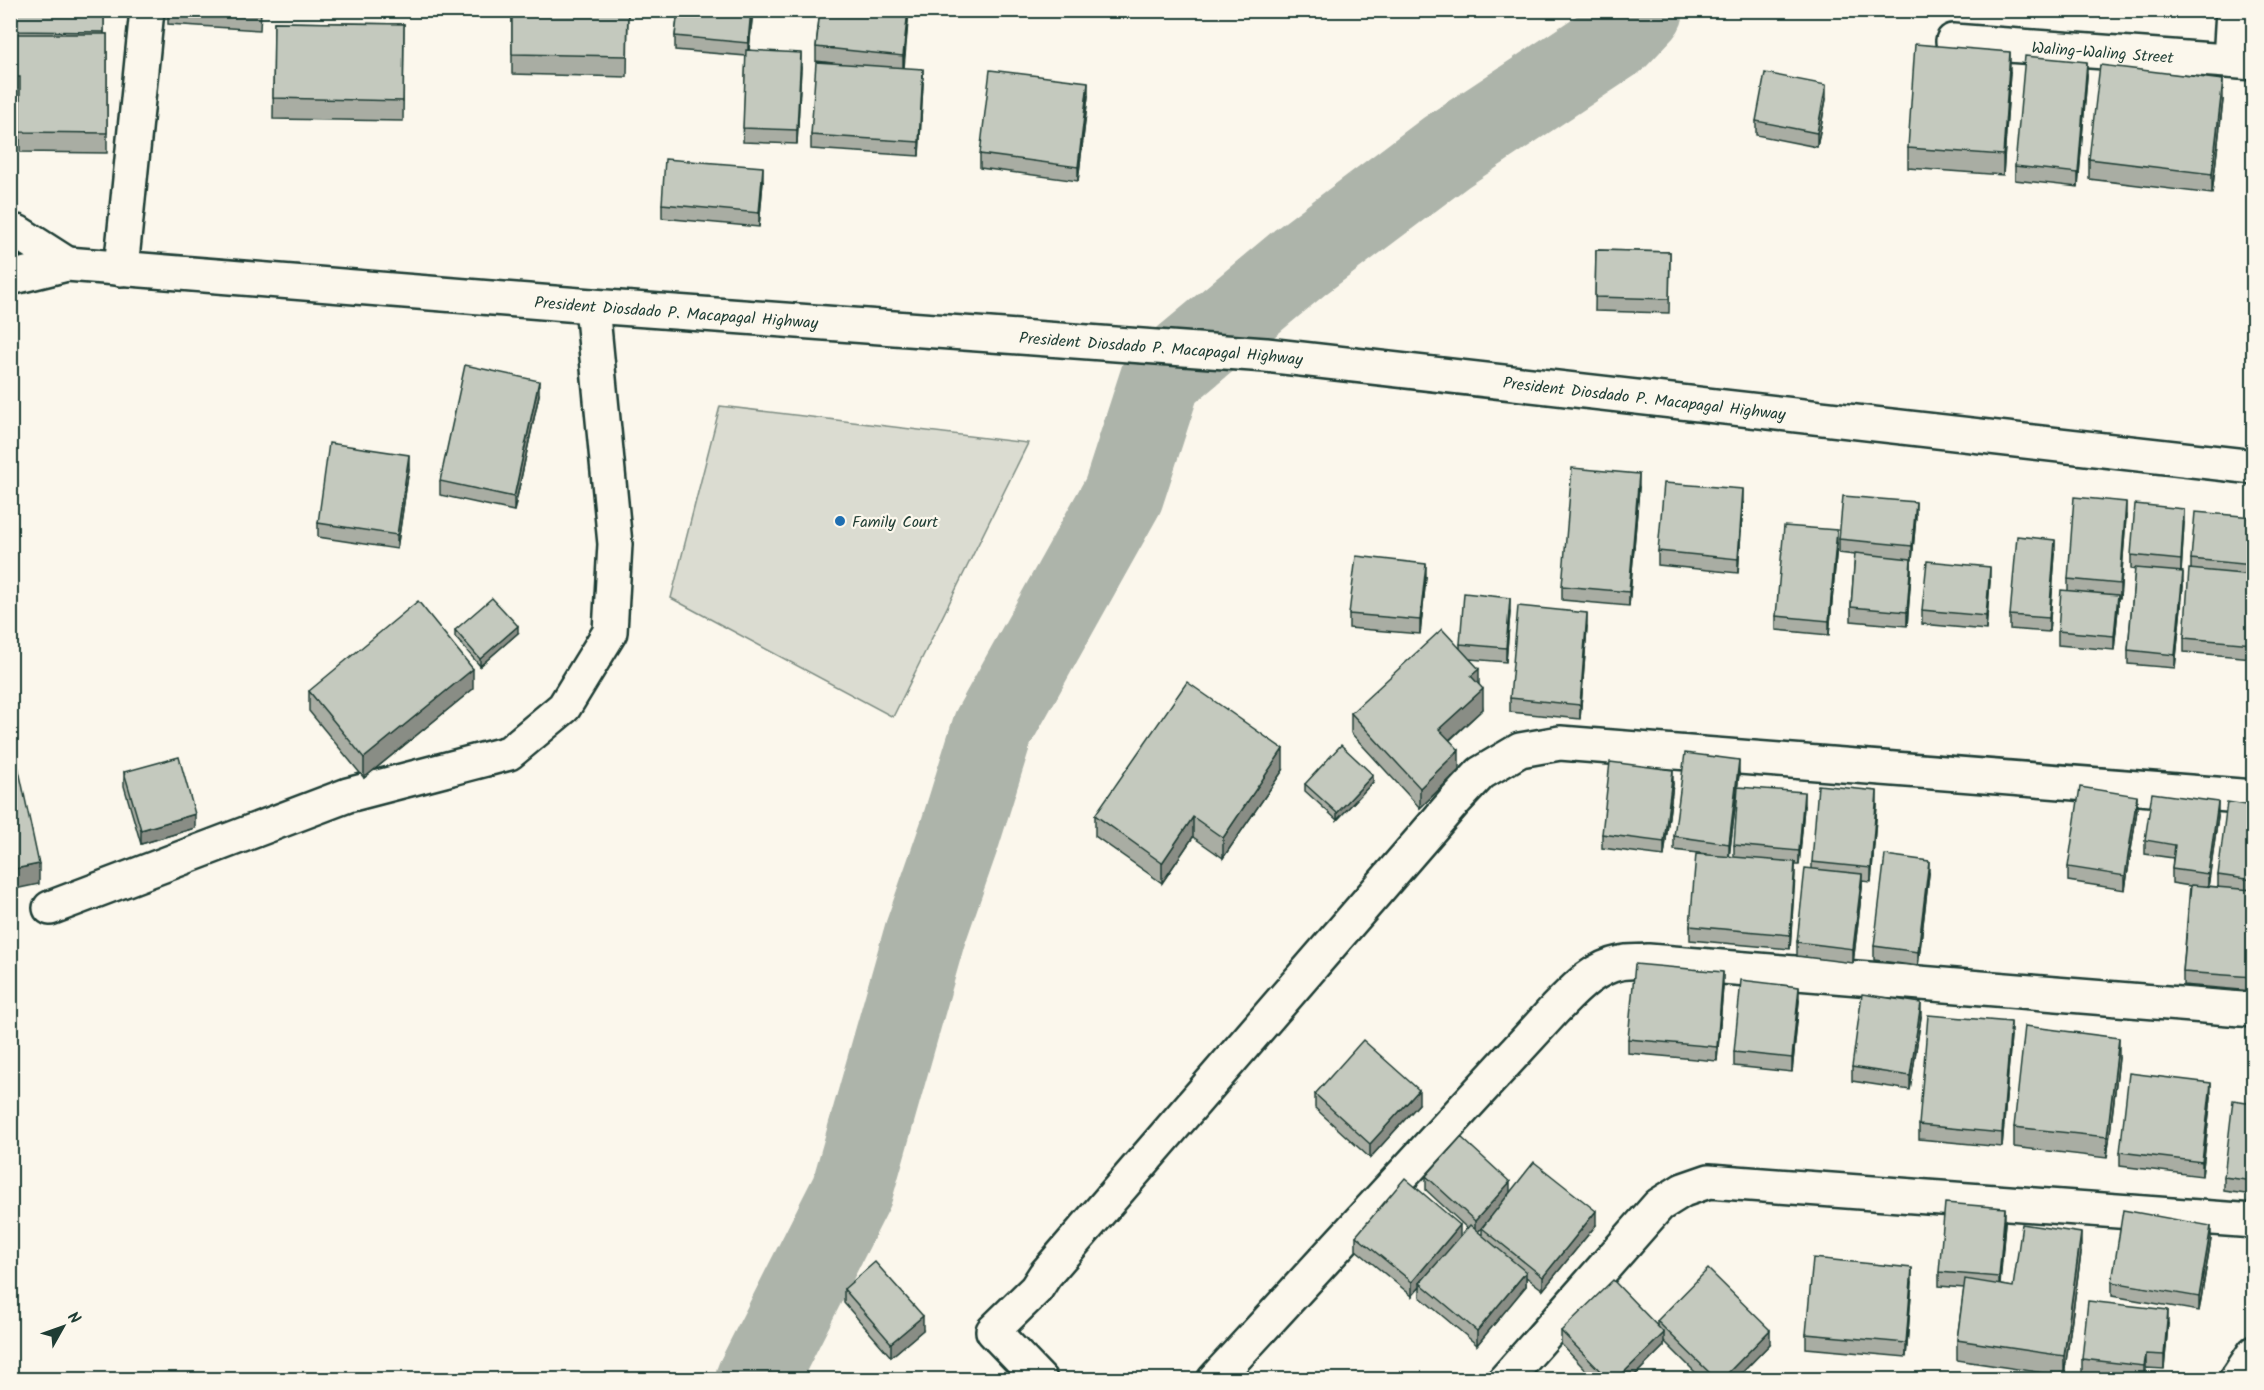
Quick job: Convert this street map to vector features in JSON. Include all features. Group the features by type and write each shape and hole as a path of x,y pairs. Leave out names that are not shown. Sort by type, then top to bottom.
{"main road":[{"path":"121,269 147,10"},
{"path":"2233,10 2242,62"},
{"name":"Waling-Waling Street","path":"1953,40 2242,62"},
{"name":"President Diosdado P. Macapagal Highway","path":"10,232 17,232 67,264"},
{"name":"President Diosdado P. Macapagal Highway","path":"10,278 67,264 592,306 1266,355 2253,467"},
{"path":"50,908 348,795 509,753 564,707 610,632 615,544 592,306"},
{"path":"1040,1380 993,1331 1036,1289 1045,1275 1453,802 1481,773 1520,750 1560,743 2253,797"},
{"path":"1214,1380 1555,1009 1578,986 1599,972 1620,963 1648,961 2253,1010"},
{"path":"1506,1380 1659,1205 1683,1190 1709,1181 2253,1221"},
{"path":"2236,1380 2253,1353"}],"shaded area":[{"name":"Family Court","path":"720,406 1028,443 893,717 671,598"}],"building":[{"path":"10,10 104,10 104,32 10,31"},
{"path":"512,10 628,10 627,56 512,54"},
{"path":"678,10 751,10 748,43 675,36"},
{"path":"820,10 908,10 903,56 816,47"},
{"path":"274,22 404,24 403,101 273,98"},
{"path":"10,34 107,34 107,133 20,132 20,77 10,77"},
{"path":"1915,44 2010,52 2003,155 1908,148"},
{"path":"746,50 801,53 797,130 743,128"},
{"path":"2025,56 2087,62 2078,173 2015,166"},
{"path":"816,62 923,69 919,142 811,135"},
{"path":"2100,65 2223,80 2212,174 2089,159"},
{"path":"990,70 1088,82 1078,167 980,154"},
{"path":"1765,73 1826,85 1817,133 1756,121"},
{"path":"665,159 763,167 759,213 662,204"},
{"path":"1596,250 1670,252 1669,299 1595,297"},
{"path":"465,365 539,381 514,497 440,481"},
{"path":"329,443 409,455 397,535 318,523"},
{"path":"1572,468 1639,474 1629,592 1562,586"},
{"path":"1664,483 1743,489 1738,559 1658,551"},
{"path":"1843,496 1916,502 1912,546 1839,539"},
{"path":"2074,497 2126,502 2120,584 2068,579"},
{"path":"2135,504 2184,509 2181,560 2131,555"},
{"path":"2195,512 2253,517 2253,565 2191,559"},
{"path":"1784,526 1837,530 1829,621 1776,616"},
{"path":"2017,536 2055,540 2049,618 2010,615"},
{"path":"1855,553 1911,559 1907,612 1851,607"},
{"path":"1356,556 1426,564 1420,620 1349,614"},
{"path":"1927,561 1990,567 1986,616 1922,610"},
{"path":"2135,568 2183,572 2175,655 2128,650"},
{"path":"2189,569 2253,575 2253,644 2184,638"},
{"path":"2061,590 2118,595 2114,636 2058,631"},
{"path":"1464,593 1510,598 1506,648 1460,644"},
{"path":"492,598 518,626 480,659 455,630"},
{"path":"418,601 473,669 364,758 309,691"},
{"path":"1518,606 1587,613 1580,705 1510,698"},
{"path":"1442,629 1479,669 1471,676 1483,689 1439,729 1459,750 1420,788 1351,713"},
{"path":"1187,682 1283,749 1223,838 1193,817 1162,863 1095,815"},
{"path":"10,728 39,864 10,870"},
{"path":"1341,745 1373,775 1337,813 1305,784"},
{"path":"1685,753 1739,760 1729,844 1674,836"},
{"path":"179,757 195,814 141,830 124,772"},
{"path":"1610,762 1673,770 1664,842 1602,834"},
{"path":"1818,785 1877,791 1871,868 1812,862"},
{"path":"1738,787 1804,792 1799,851 1734,845"},
{"path":"2080,787 2137,796 2125,876 2068,867"},
{"path":"2152,793 2218,802 2208,874 2172,869 2175,845 2145,840"},
{"path":"2227,802 2253,806 2253,880 2218,875"},
{"path":"1696,854 1795,862 1790,935 1690,926"},
{"path":"1885,855 1929,861 1918,952 1874,946"},
{"path":"1805,868 1862,874 1853,949 1797,942"},
{"path":"2191,885 2253,890 2253,977 2183,972"},
{"path":"1635,964 1723,972 1717,1047 1628,1039"},
{"path":"1741,980 1799,987 1792,1058 1734,1052"},
{"path":"1862,994 1921,1003 1910,1076 1852,1067"},
{"path":"1928,1015 2011,1022 2002,1133 1919,1125"},
{"path":"2025,1026 2119,1038 2107,1137 2014,1127"},
{"path":"1363,1040 1419,1090 1370,1144 1315,1094"},
{"path":"2129,1073 2211,1083 2202,1162 2120,1152"},
{"path":"2233,1100 2253,1103 2253,1181 2224,1177"},
{"path":"1461,1137 1510,1182 1475,1221 1426,1176"},
{"path":"1534,1162 1596,1211 1543,1277 1482,1228"},
{"path":"1405,1178 1460,1225 1412,1282 1356,1236"},
{"path":"1945,1203 2005,1208 1999,1277 1939,1272"},
{"path":"2123,1210 2211,1226 2199,1297 2112,1282"},
{"path":"2022,1224 2081,1233 2064,1356 1957,1340 1965,1279 2013,1287"},
{"path":"1470,1225 1526,1272 1477,1331 1420,1283"},
{"path":"1813,1258 1912,1268 1906,1343 1806,1334"},
{"path":"875,1262 923,1316 891,1343 844,1289"},
{"path":"1708,1269 1770,1330 1721,1380 1717,1380 1657,1321"},
{"path":"1613,1280 1664,1333 1616,1380 1609,1380 1561,1331"},
{"path":"2088,1301 2168,1310 2164,1355 2146,1354 2144,1366 2082,1359"}],"waterway":[{"path":"756,1380 852,1191 925,934 960,834 993,728 1123,495 1161,378 1300,262 1446,152 1616,39 1643,10"}],"place":[{"name":"Family Court","path":"840,521"}]}
